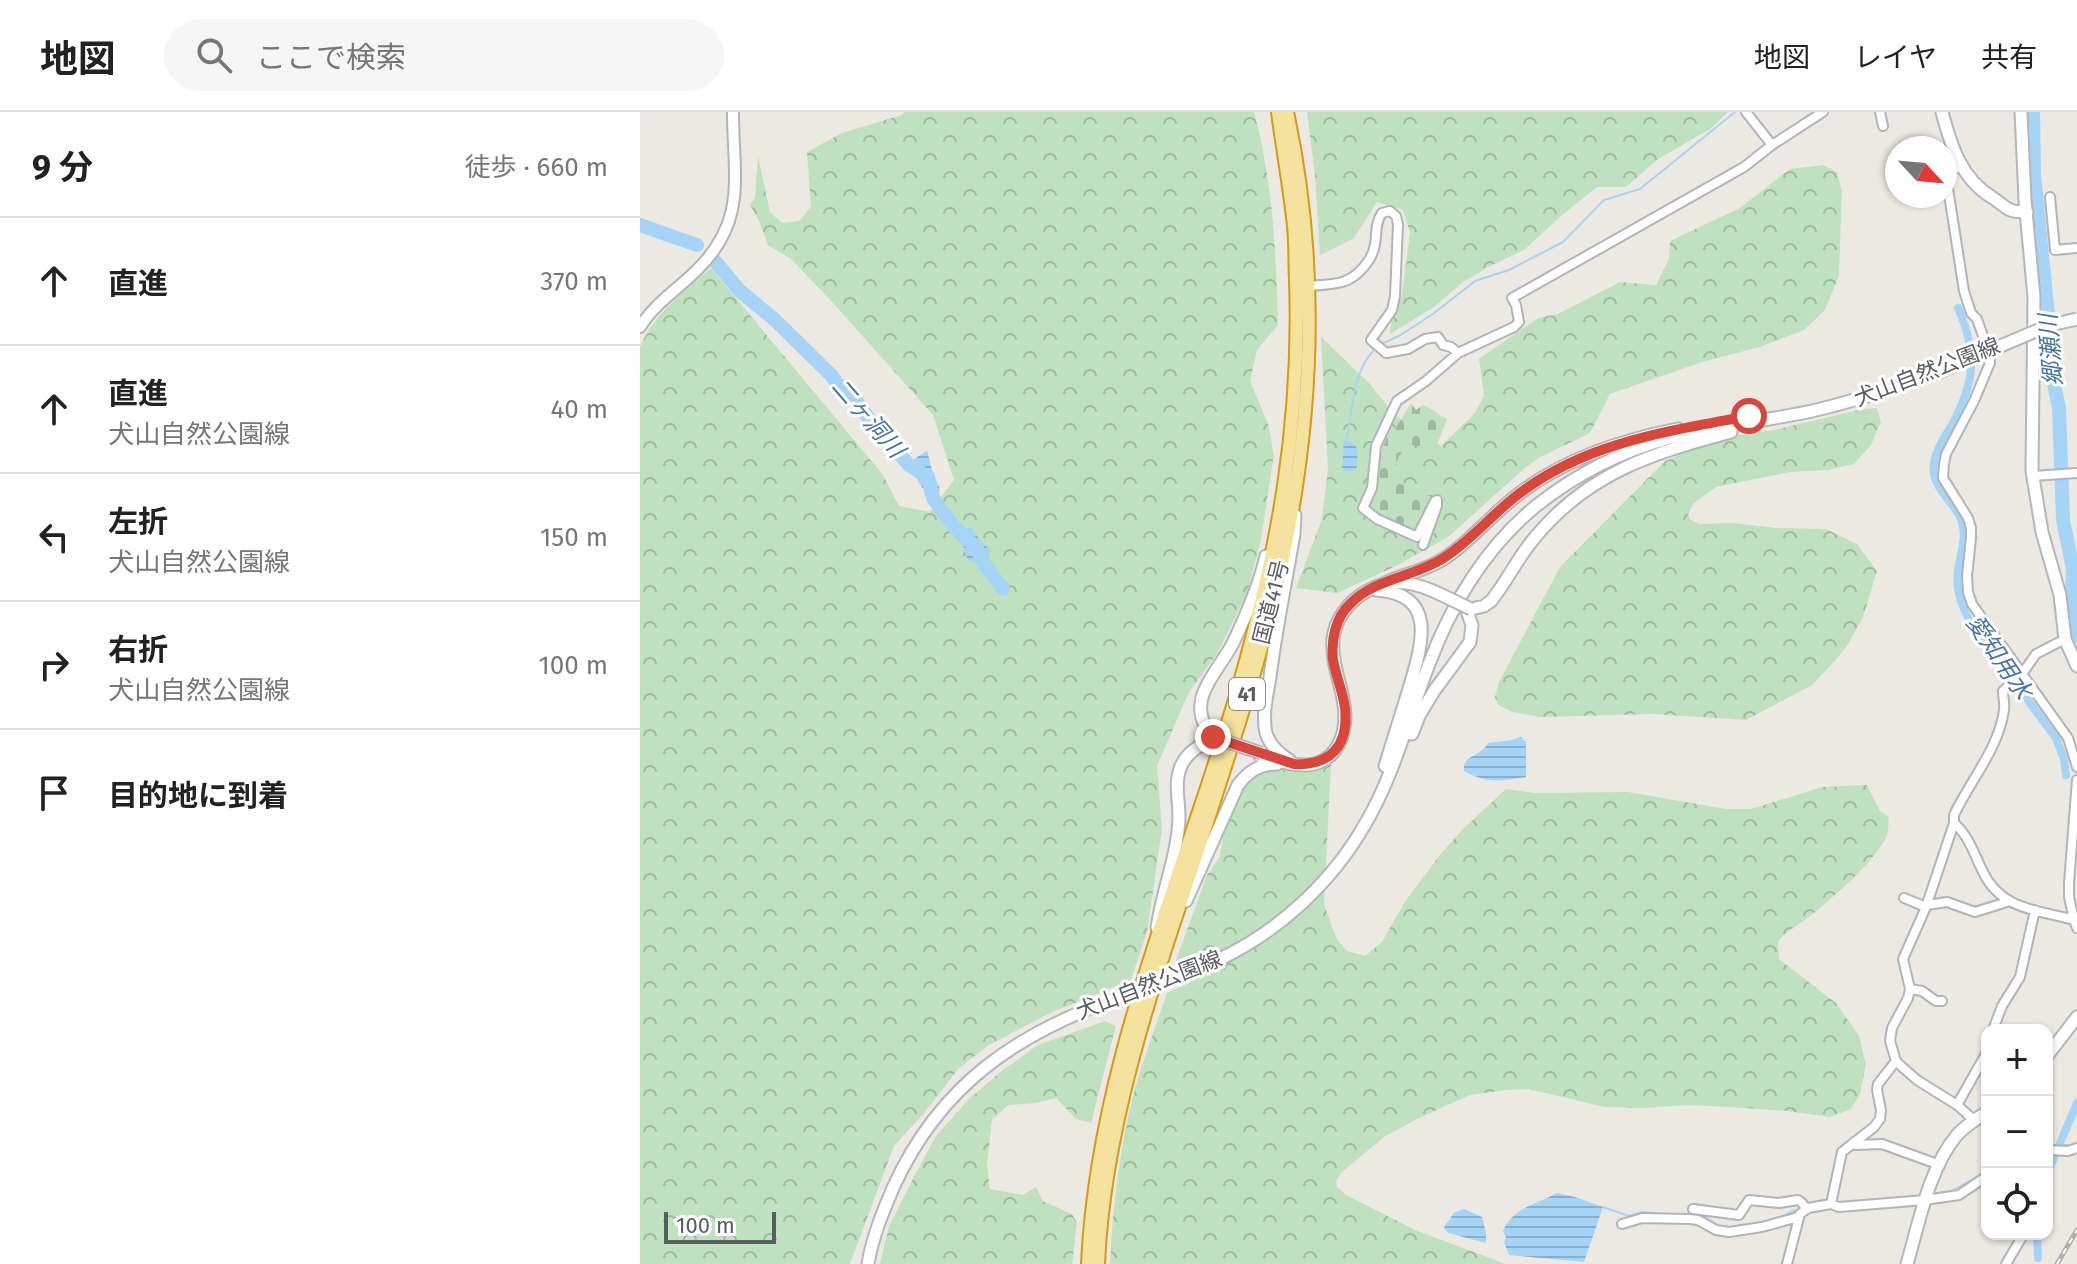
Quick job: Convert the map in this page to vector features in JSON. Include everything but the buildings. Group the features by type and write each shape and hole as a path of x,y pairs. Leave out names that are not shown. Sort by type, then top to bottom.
{"highway":[{"name":"国道41号","path":"1088,1264 1096,1179 1133,1018 1239,687 1291,485 1298,328 1294,227 1278,112"},
{"name":"国道41号","path":"1098,1264 1106,1183 1141,1030 1230,752 1282,562 1308,369 1309,286 1297,166 1287,112"}],"main road":[{"path":"1942,112 1960,166 1974,184 2005,209 2027,212"},
{"path":"2021,112 2034,297 2033,476 2042,532 2060,595 2065,639 2077,666"},
{"name":"犬山自然公園線","path":"868,1264 881,1216 906,1160 940,1112 986,1066 1033,1034 1062,1019 1222,958 1269,929 1309,897 1338,864 1366,824 1386,781 1444,628 1471,579 1512,528 1536,506 1594,468 1636,449 1670,438 1842,404 1939,372 2050,325 2077,319"},
{"path":"1169,936 1245,775 1266,764 1307,765 1322,761 1335,752 1345,726 1345,707 1333,659 1333,637 1348,605 1370,589 1432,566 1521,492 1582,457 1655,434 1749,416 1781,416"},
{"path":"1383,584 1415,583 1469,610 1484,606 1491,601 1540,532 1582,493 1630,464 1761,420"},
{"path":"1291,485 1270,535 1264,564 1246,612 1200,704 1204,724 1214,739 1294,764"},
{"path":"1291,485 1294,534 1272,657 1265,723 1272,746 1294,764"},
{"path":"1366,824 1422,641 1420,617 1410,600 1395,592 1370,589"},
{"path":"1366,824 1394,778 1426,704 1470,642 1472,625 1469,610"},
{"path":"1155,945 1160,903 1178,833 1178,774 1188,754 1214,739"},
{"path":"2053,1048 2077,1017"},
{"path":"1907,1264 1925,1200 1940,1165 1957,1135 1981,1116"}],"street":[{"path":"640,327 645,318 712,254 724,235 734,204 736,180 733,112"},
{"path":"1746,112 1772,145"},
{"path":"1423,545 1437,500 1417,537 1377,519 1363,508 1372,488 1376,446 1397,401 1458,353 1514,327 1519,322 1512,298 1744,167 1823,112"},
{"path":"1880,112 1883,126"},
{"path":"1960,166 1947,174 1947,182 1964,291 1971,313 1977,319 1990,363 1946,454 1943,478 1968,518 1971,538 1967,576 1972,604 2068,738 2077,767"},
{"path":"2050,197 2055,250 2077,248"},
{"path":"1309,286 1341,283 1352,277 1373,254 1378,219 1382,213 1390,211 1396,216 1398,224 1395,296 1392,310 1371,340 1386,353 1408,349 1425,339 1438,337 1443,345 1458,353"},
{"path":"2033,476 2074,474"},
{"path":"1974,1120 1957,1105 1917,1080 1896,1061 1890,1033 1910,989 1903,959 1927,906 1954,815 1997,734 2004,711 2003,691 2022,674 2036,654 2065,639"},
{"path":"2076,924 2069,883 2077,780"},
{"path":"1954,823 1974,850 1984,875 2007,902"},
{"path":"1904,898 1927,906 1947,902 1975,912 2007,902 2076,924"},
{"path":"1995,1024 2002,1006 2020,977 2035,910"},
{"path":"1910,989 1942,1001"},
{"path":"1831,1204 1842,1152 1880,1119 1878,1084 1896,1061"},
{"path":"1957,1105 1981,1063"},
{"path":"1854,1142 1862,1146 1882,1144 1940,1165"},
{"path":"1622,1224 1642,1218 1689,1219 1729,1232 1762,1227 1798,1217 1807,1209 1831,1204 1839,1207 1959,1195 1981,1180"},
{"path":"1693,1209 1739,1215 1749,1200 1779,1203 1798,1200 1807,1209"},
{"path":"1787,1264 1798,1217"},
{"path":"2006,1264 2020,1240"}],"green space":[{"path":"904,112 1254,112 1269,191 1275,244 1278,325 1257,350 1250,381 1268,424 1274,455 1261,539 1247,594 1217,654 1189,692 1157,766 1162,829 1147,932 1131,980 1050,1013 989,1045 959,1068 894,1146 850,1264 640,1264 640,347 662,313 711,268 883,475 899,506 930,512 954,480 933,415 791,259 768,245 750,205 755,198 758,156 770,212 782,223 799,221 811,207 807,152 842,133"},
{"path":"1307,112 1728,112 1710,129 1658,159 1626,187 1597,187 1524,250 1463,282 1434,307 1390,334 1402,295 1410,232 1403,210 1377,202 1354,238 1320,255"},
{"path":"1823,165 1837,172 1842,192 1839,275 1825,310 1804,330 1610,394 1590,433 1526,467 1448,537 1396,566 1337,593 1296,588 1322,519 1328,468 1321,337 1369,383 1394,414 1441,446 1475,413 1484,396 1479,359 1538,318 1558,314 1620,282 1656,285 1669,259 1670,241 1740,208 1790,169"},
{"path":"1411,403 1416,410 1423,405 1447,419 1435,450 1409,444 1399,456 1392,477 1433,498 1416,532 1379,517 1368,508 1380,478 1376,470 1387,436"},
{"path":"1877,408 1881,422 1871,445 1854,464 1828,470 1790,472 1716,487 1693,504 1688,515 1700,524 1826,529 1857,544 1877,571 1863,617 1847,646 1812,685 1746,720 1654,714 1540,717 1513,712 1498,705 1495,697 1499,682 1560,567 1665,461 1737,435"},
{"path":"1331,764 1324,904 1336,938 1347,951 1365,956 1382,942 1404,903 1440,855 1506,789 1535,793 1628,792 1726,809 1751,809 1822,787 1867,785 1880,811 1889,817 1888,833 1882,845 1843,888 1778,941 1779,959 1836,1003 1859,1036 1866,1065 1860,1094 1851,1109 1830,1117 1787,1111 1686,1105 1604,1107 1529,1089 1470,1095 1384,1137 1341,1173 1336,1181 1337,1187 1346,1195 1415,1230 1506,1264 1110,1264 1116,1190 1128,1117 1167,993 1224,966 1220,952 1179,969 1175,963 1207,875 1220,857 1226,815 1250,776 1268,769 1307,772"},
{"path":"1105,1021 1116,1026 1091,1123 1076,1119 1056,1098 1008,1105 992,1120 987,1165 990,1189 1023,1195 1036,1187 1043,1201 1072,1214 1077,1223 1072,1264 880,1264 889,1226 936,1136 970,1098 1038,1045"}],"water":[{"path":"1344,440 1351,441 1358,449 1357,467 1353,472 1342,469"},
{"path":"927,451 940,489 931,495 917,480 914,469 914,459"},
{"path":"969,528 991,551 988,557 971,563 965,553 962,535"},
{"path":"1521,737 1526,742 1526,777 1494,780 1464,771 1467,760 1488,743"},
{"path":"1557,1193 1603,1207 1584,1262 1509,1255 1503,1231 1507,1223 1519,1212"},
{"path":"1464,1209 1482,1217 1486,1243 1448,1233 1444,1228 1453,1213"}],"waterway":[{"path":"1381,344 1433,314 1475,281 1509,270 1563,242 1604,200 1640,189 1735,112"},
{"name":"郷瀬川","path":"2033,112 2034,174 2050,365 2059,408 2063,520 2073,569 2071,614 2077,636"},
{"name":"二ヶ洞川","path":"640,225 697,245"},
{"name":"二ヶ洞川","path":"714,260 740,291 775,320 855,399 909,465 928,477 933,498 954,527 977,548 982,561 1003,589"},
{"name":"愛知用水","path":"1958,308 1969,340 1969,381 1960,409 1937,453 1934,472 1940,488 1962,522 1963,541 1957,579 1959,594 1974,628 2056,738 2066,775"},
{"path":"1346,440 1358,379 1362,367 1376,348"},
{"name":"愛知用水","path":"2050,1168 2077,1103"},
{"name":"愛知用水","path":"2053,1145 2067,1145"},
{"path":"1950,1192 1981,1174"},
{"path":"1867,1201 1921,1196"},
{"path":"1603,1207 1629,1216 1642,1212 1676,1215"},
{"path":"1782,1217 1795,1210"},
{"path":"1698,1216 1720,1227"},
{"path":"1754,1224 1768,1221"},
{"path":"1727,1228 1740,1226"},
{"name":"愛知用水","path":"2037,1240 2038,1258"}],"railway":[{"path":"2057,1264 2077,1230"}],"route":[{"path":"1213,737 1294,764 1322,761 1335,752 1345,726 1345,707 1333,659 1333,637 1348,605 1370,589 1432,566 1462,545 1521,492 1582,457 1655,434 1749,416"}]}
